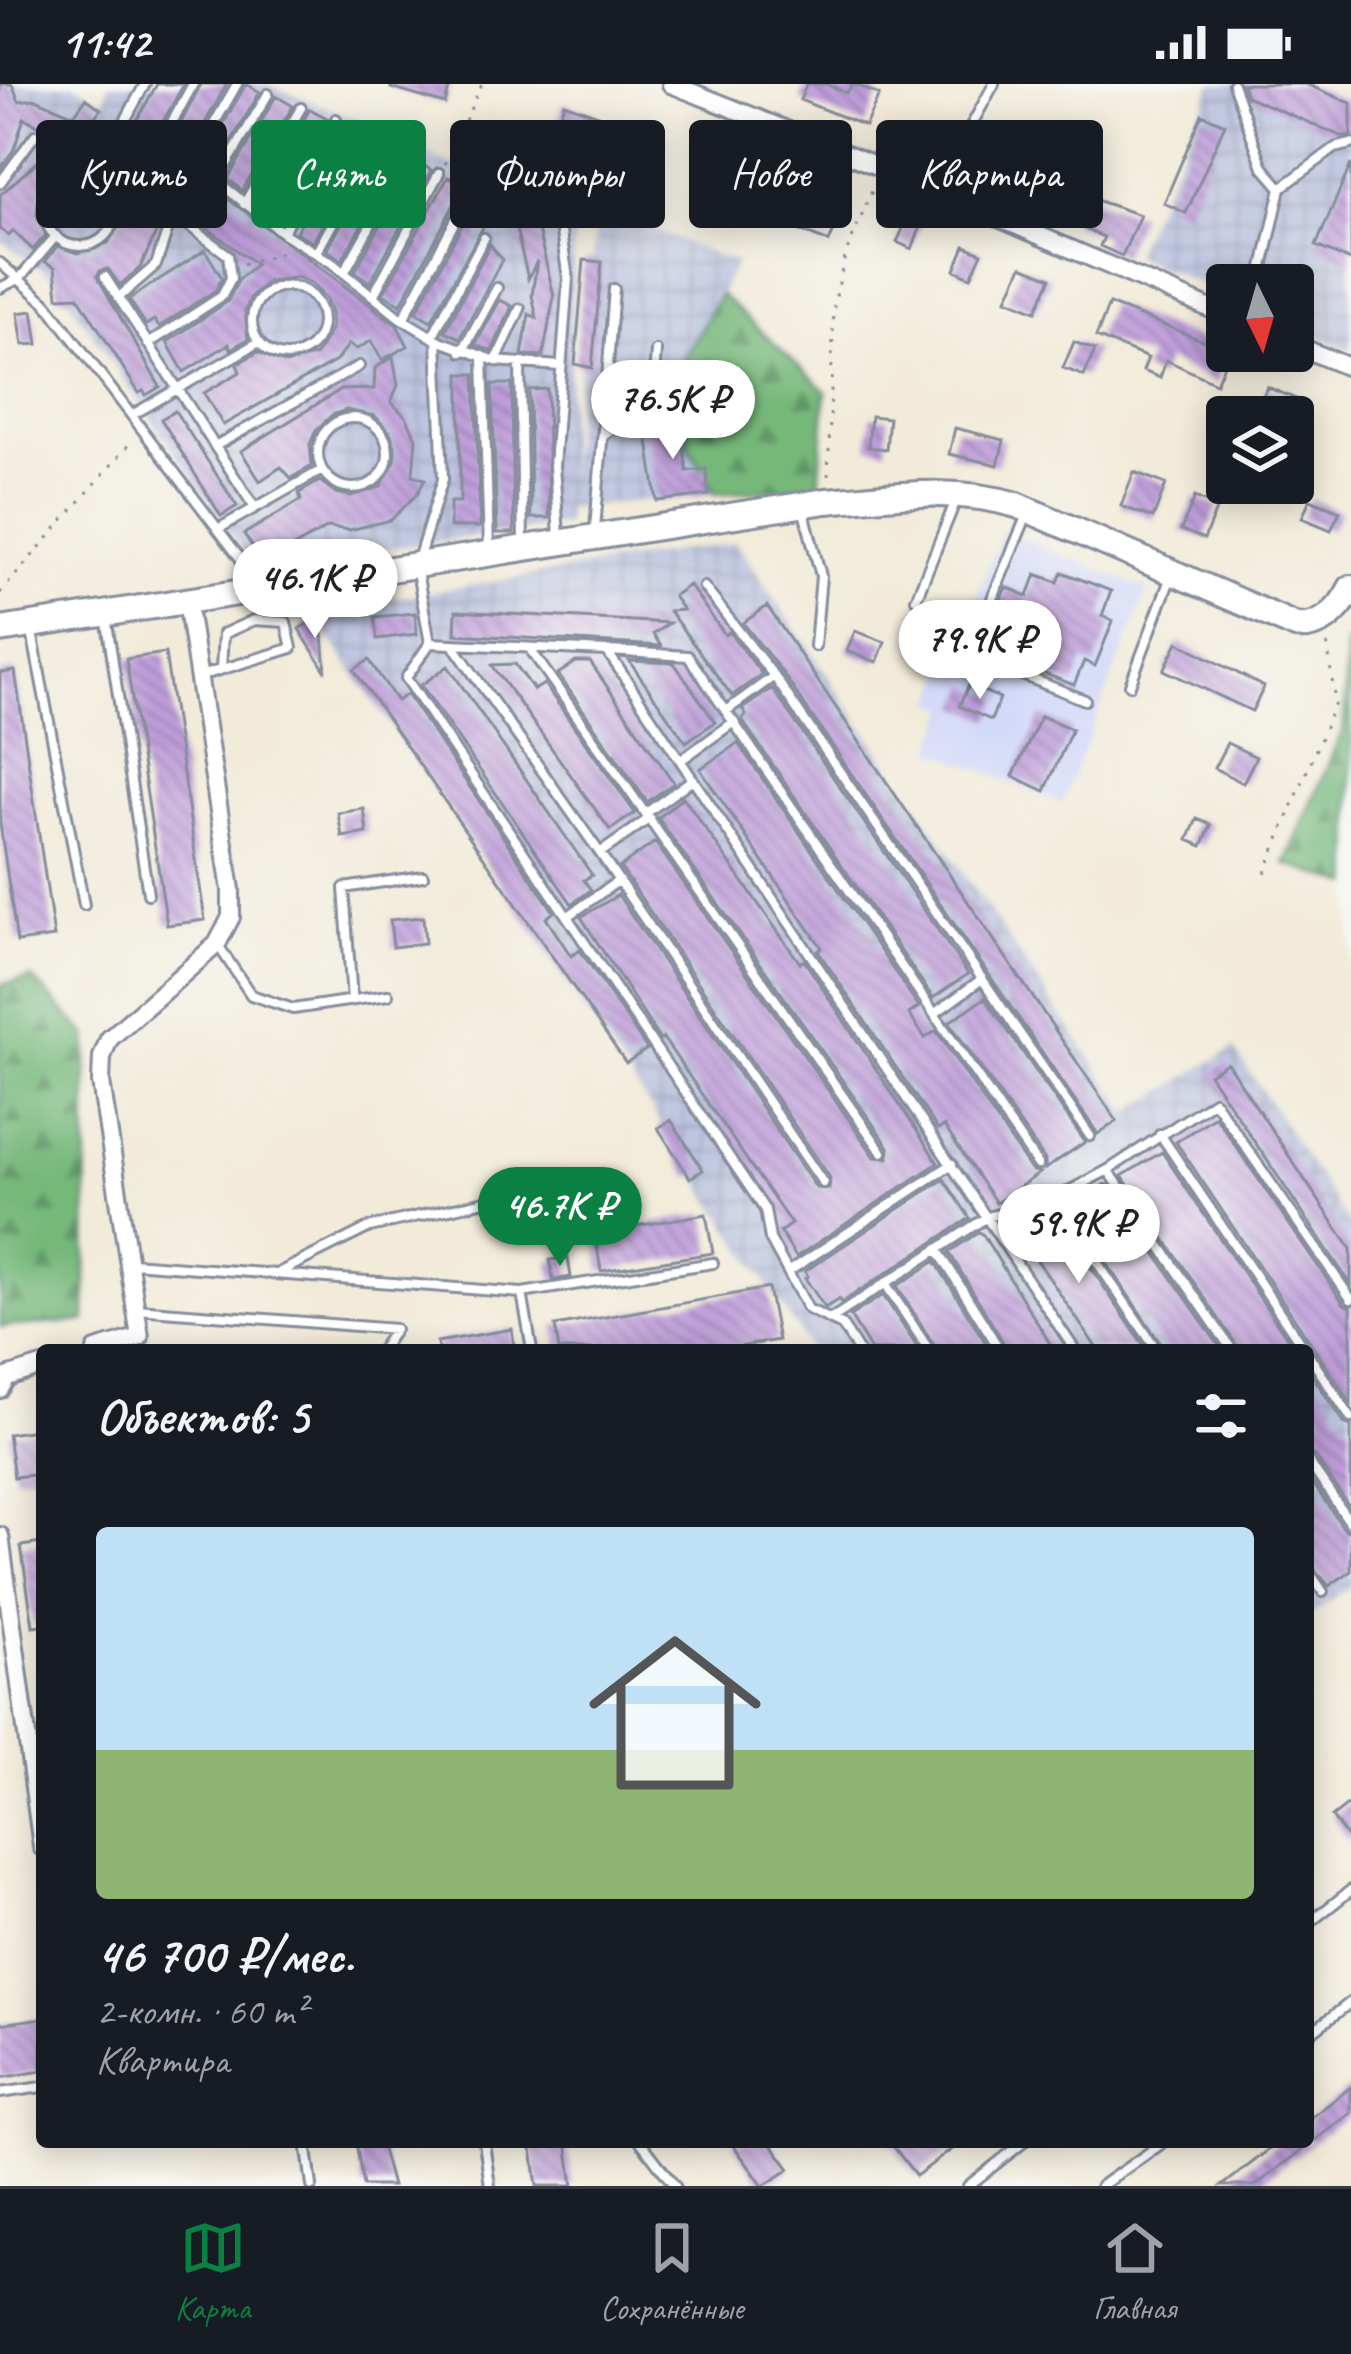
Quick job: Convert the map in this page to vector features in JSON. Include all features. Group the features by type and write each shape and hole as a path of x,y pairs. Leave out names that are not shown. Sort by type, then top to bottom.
{"street":[{"path":"671,84 876,166"},
{"path":"1022,228 1206,307"},
{"path":"1314,353 1351,368"},
{"path":"0,630 814,503 958,493 978,494 1029,510 1296,626 1316,624 1351,588"},
{"path":"116,1344 140,1337 101,1082 103,1057 109,1040 218,944 231,917 232,890 187,601"},
{"path":"0,1389 7,1377 36,1368"},
{"path":"0,1536 36,1803"}],"lane":[{"path":"126,120 146,84"},
{"path":"173,120 193,84"},
{"path":"216,120 236,84"},
{"path":"974,120 994,84"},
{"path":"1233,84 1263,166 1281,188"},
{"path":"227,166 268,94"},
{"path":"244,204 302,108"},
{"path":"283,232 336,119"},
{"path":"0,183 35,135"},
{"path":"1263,264 1281,188 1335,148 1351,144"},
{"path":"373,296 440,173"},
{"path":"82,174 102,182 115,202 111,227 104,237 80,246 56,236 44,217 48,193 70,176 82,174"},
{"path":"227,190 435,339 496,361 559,366"},
{"path":"118,298 155,265 168,228"},
{"path":"148,344 222,296 231,278 228,255 192,228"},
{"path":"316,253 330,228"},
{"path":"344,273 369,228"},
{"path":"403,319 451,228"},
{"path":"559,543 554,466 568,278 560,228"},
{"path":"0,288 20,278 56,236"},
{"path":"484,238 435,339 443,479 416,566 430,643 406,678 765,1210 770,1239 808,1309 842,1325 854,1344"},
{"path":"0,263 46,303 264,589"},
{"path":"105,277 255,508"},
{"path":"290,285 309,292 318,302 323,326 311,347 288,356 276,355 260,341 252,316 266,292 290,285"},
{"path":"463,352 496,288"},
{"path":"594,537 614,289"},
{"path":"496,361 520,309"},
{"path":"132,416 260,341"},
{"path":"603,435 652,404 656,350"},
{"path":"483,358 490,554"},
{"path":"520,364 523,549"},
{"path":"215,446 359,366"},
{"path":"355,417 367,420 383,434 388,446 384,470 366,486 341,487 322,470 317,447 332,424 355,417"},
{"path":"218,529 322,470"},
{"path":"916,599 958,493"},
{"path":"814,503 821,576 815,646"},
{"path":"1029,510 969,654 1085,700"},
{"path":"1130,685 1172,572"},
{"path":"704,587 774,676 1090,1136"},
{"path":"106,614 148,893"},
{"path":"199,677 292,648 286,622 254,620 223,634 221,668"},
{"path":"31,625 84,905"},
{"path":"430,643 688,656 1038,1165"},
{"path":"452,644 823,1183"},
{"path":"530,647 882,1151"},
{"path":"607,651 1071,1344"},
{"path":"726,711 774,676"},
{"path":"680,760 734,722"},
{"path":"600,853 693,779"},
{"path":"352,1000 344,888 423,876"},
{"path":"567,916 618,881"},
{"path":"218,944 251,995 292,1010 388,995"},
{"path":"934,1013 982,979"},
{"path":"830,1319 987,1216 1054,1199 1214,1101 1351,1299"},
{"path":"1160,1134 1302,1344"},
{"path":"788,1272 952,1164"},
{"path":"1108,1170 1228,1344"},
{"path":"275,1274 370,1227 534,1190"},
{"path":"1054,1199 1153,1344"},
{"path":"937,1249 996,1344"},
{"path":"131,1263 522,1293 713,1263"},
{"path":"885,1283 925,1344"},
{"path":"522,1293 531,1344"},
{"path":"137,1309 395,1329 385,1344"},
{"path":"1314,1362 1351,1418"},
{"path":"1314,1470 1351,1524"},
{"path":"1314,1579 1323,1592"},
{"path":"1314,1919 1351,1890"},
{"path":"1314,2030 1351,2002"},
{"path":"0,2093 36,2088"},
{"path":"307,2148 312,2186"},
{"path":"485,2148 490,2186"},
{"path":"646,2148 674,2186"},
{"path":"968,2186 1016,2148"},
{"path":"1101,2186 1155,2148"}],"path":[{"path":"440,173 482,84"},
{"path":"814,503 832,436 834,305 845,256 876,180"},
{"path":"230,268 284,254 283,232"},
{"path":"0,593 142,430"},
{"path":"1265,873 1335,704 1316,624"}],"shaded area":[{"path":"0,84 74,84 104,101 110,84 267,84 359,120 251,120 251,228 426,228 426,152 450,164 450,228 575,228 566,485 596,228 648,228 736,263 679,370 688,445 715,494 566,508 565,524 254,567 54,278 0,240"},
{"path":"1213,84 1306,84 1351,103 1351,350 1314,333 1314,264 1206,264 1206,286 1132,255"},
{"path":"1003,531 1148,590 1062,803 932,750 949,708 934,702"},
{"path":"736,542 1128,1113 1234,1048 1351,1227 1351,1586 1314,1613 1314,1344 807,1344 541,943 308,606 421,594"}],"green space":[{"path":"720,294 826,391 819,486 715,494 688,445 678,370"},
{"path":"1346,642 1351,643 1351,885 1285,864 1344,727"},
{"path":"32,978 87,1035 86,1321 0,1327 0,985"}],"building":[{"path":"0,84 12,84 19,101 36,99 74,115 86,98 101,109 96,120 36,120 36,124 24,118 14,149 0,169"},
{"path":"157,84 184,84 164,120 137,120"},
{"path":"201,84 227,84 207,120 182,120"},
{"path":"246,84 260,92 227,148 225,120"},
{"path":"392,84 450,84 445,104 391,88"},
{"path":"807,84 826,84 846,93 854,84 879,95 865,126 800,100"},
{"path":"1242,84 1306,84 1351,103 1351,136 1343,137 1246,96"},
{"path":"276,96 293,106 285,120 262,120"},
{"path":"564,103 598,115 596,120 558,120"},
{"path":"310,109 327,118 326,120 303,120"},
{"path":"1202,114 1225,124 1186,213 1164,203"},
{"path":"251,139 251,176 242,191 228,179"},
{"path":"36,163 36,228 43,228 46,235 33,250 13,231 9,236 0,229 0,195"},
{"path":"1351,164 1351,261 1316,246"},
{"path":"450,178 450,212 401,304 383,294 420,228 426,228 426,217"},
{"path":"227,198 251,216 251,228 267,228 397,325 408,346 382,360 371,341 357,349 349,344 336,361 223,425 204,393 240,372 237,364 258,352 286,364 316,355 331,329 326,299 311,283 297,277 267,282 251,297 245,311 248,339 231,349 229,344 184,372 167,342 227,302 239,279 256,264 207,228 227,228"},
{"path":"1103,202 1140,215 1122,256 1100,246 1104,237 1082,228 1103,228"},
{"path":"117,228 158,228 140,268 120,285 108,269 97,276 160,387 146,395 139,393 78,296 58,297 55,267 45,262 58,246 78,253 108,243"},
{"path":"298,228 321,228 313,242 296,232"},
{"path":"339,228 360,228 342,260 327,250"},
{"path":"379,228 400,228 370,283 355,271"},
{"path":"461,228 483,228 431,321 416,312"},
{"path":"516,228 537,228 554,296 543,356 522,355 529,314 537,318 532,295 537,261 528,279"},
{"path":"796,228 835,228 829,242"},
{"path":"903,228 920,228 912,249 897,242"},
{"path":"490,244 502,260 460,338 445,331"},
{"path":"965,246 982,253 971,277 955,270"},
{"path":"205,250 222,278 216,290 159,327 154,320 146,325 129,299"},
{"path":"584,260 602,262 592,368 575,364"},
{"path":"1022,266 1051,278 1036,311 1007,299"},
{"path":"500,300 512,306 492,351 475,345"},
{"path":"1109,304 1206,342 1206,372 1221,372 1216,383 1166,360 1160,378 1143,371 1148,358 1096,337"},
{"path":"33,311 38,344 23,345 18,313"},
{"path":"1074,342 1095,350 1084,376 1063,368"},
{"path":"393,357 398,385 391,402 407,418 416,438 413,475 425,479 417,494 391,520 350,530 328,527 264,564 244,534 301,500 299,493 320,481 336,493 351,496 380,487 395,461 395,446 390,432 375,416 346,410 332,415 316,430 310,444 312,466 291,478 281,467 260,481 241,451 340,390 374,389 375,368"},
{"path":"460,374 475,374 480,527 450,527 450,502 460,502"},
{"path":"492,384 512,384 514,533 497,533"},
{"path":"1267,387 1289,396 1263,396"},
{"path":"547,389 549,518 531,518 529,390"},
{"path":"175,411 237,506 221,516 161,419"},
{"path":"871,416 889,418 886,449 868,447"},
{"path":"680,417 687,471 706,469 709,495 657,501 645,421"},
{"path":"955,428 1004,440 998,465 949,454"},
{"path":"1134,472 1166,484 1153,518 1121,506"},
{"path":"1195,497 1217,507 1204,539 1181,530"},
{"path":"1314,501 1340,511 1331,530 1302,518"},
{"path":"1062,572 1111,591 1102,616 1113,621 1095,666 1084,661 1074,685 1037,671 1041,660 1003,645 999,655 980,648 1006,587 1028,596 1036,574 1058,582"},
{"path":"689,585 725,635 729,632 762,674 732,696 669,611 683,610 673,596"},
{"path":"767,606 1117,1121 1098,1134 781,671 743,623"},
{"path":"456,611 669,623 653,634 661,646 455,634"},
{"path":"415,613 417,634 377,639 375,617"},
{"path":"314,620 323,635 326,672 299,629"},
{"path":"855,631 885,642 877,662 847,651"},
{"path":"1178,642 1264,687 1252,711 1164,670"},
{"path":"165,653 205,920 167,925 126,659"},
{"path":"369,660 397,701 407,694 554,912 546,918 571,956 580,950 647,1049 626,1063 354,670"},
{"path":"629,661 674,663 715,722 686,742"},
{"path":"576,662 590,662 674,783 647,802 558,674"},
{"path":"515,664 534,690 544,684 635,813 610,830 492,665"},
{"path":"448,666 592,875 584,880 591,890 572,904 421,685"},
{"path":"15,671 54,937 17,942 0,824 0,673"},
{"path":"969,685 1000,698 991,720 959,706"},
{"path":"772,688 968,974 933,998 742,720 746,715 742,709"},
{"path":"1041,716 1072,729 1045,791 1013,776"},
{"path":"738,743 919,1007 909,1014 925,1038 936,1031 1031,1170 1040,1173 996,1203 944,1126 938,1130 700,769"},
{"path":"1227,743 1256,757 1243,783 1214,768"},
{"path":"683,797 800,963 804,960 938,1163 796,1257 780,1232 791,1224 663,1038 660,1040 581,917 618,895 816,1188 829,1189 830,1178 620,867 655,842 875,1157 888,1158 889,1147 658,818"},
{"path":"364,809 367,833 342,837 338,813"},
{"path":"1197,819 1211,825 1202,846 1188,840"},
{"path":"423,917 425,943 393,947 390,920"},
{"path":"985,998 1085,1142 1045,1169 1045,1160 949,1022"},
{"path":"1227,1063 1351,1249 1351,1285 1209,1074"},
{"path":"1215,1116 1344,1304 1351,1307 1351,1403 1314,1344 1176,1142"},
{"path":"671,1120 703,1170 690,1178 658,1128"},
{"path":"1162,1152 1291,1344 1236,1344 1122,1176"},
{"path":"944,1179 970,1218 841,1303 839,1299 825,1308 805,1271"},
{"path":"1108,1185 1218,1344 1161,1344 1070,1208"},
{"path":"1048,1212 1056,1217 1143,1344 1094,1344 1018,1232"},
{"path":"706,1214 713,1253 601,1271 595,1233"},
{"path":"979,1232 983,1235 1050,1344 1004,1344 949,1252"},
{"path":"568,1258 571,1277 553,1280 550,1260"},
{"path":"935,1261 986,1344 933,1344 897,1286"},
{"path":"768,1288 778,1340 558,1344 555,1326"},
{"path":"883,1295 915,1344 867,1344 850,1316"},
{"path":"512,1329 514,1344 437,1344"},
{"path":"1314,1378 1344,1423 1351,1426 1351,1509 1315,1456"},
{"path":"36,1430 36,1475 14,1477 8,1434"},
{"path":"1314,1485 1344,1529 1351,1532 1351,1571 1329,1586 1314,1569"},
{"path":"36,1544 36,1626 33,1626 21,1546"},
{"path":"1351,1802 1351,1843 1332,1817"},
{"path":"36,2019 36,2072 0,2078 0,2024"},
{"path":"1351,2087 1351,2113 1314,2141 1314,2115"},
{"path":"357,2148 382,2148 392,2186 363,2186"},
{"path":"532,2148 568,2148 573,2186 537,2186"},
{"path":"735,2148 774,2148 790,2169 763,2186"},
{"path":"895,2148 954,2148 916,2176"},
{"path":"1271,2148 1305,2148 1255,2186 1222,2186"}]}
